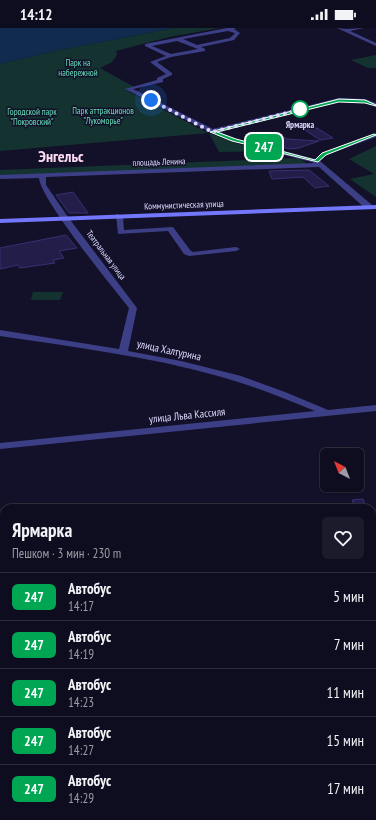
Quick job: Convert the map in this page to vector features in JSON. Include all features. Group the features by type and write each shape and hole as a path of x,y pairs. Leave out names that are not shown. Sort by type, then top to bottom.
{"main road":[{"path":"372,207 376,213"},
{"name":"Коммунистическая улица","path":"0,221 372,207"}],"street":[{"path":"170,56 147,45 231,28 238,33 232,39 196,47"},
{"path":"339,28 376,45"},
{"path":"344,30 362,28"},
{"path":"178,39 203,50 170,56 152,62 170,74 159,79 161,81 128,89 212,132 234,140 318,163 372,207"},
{"path":"212,132 339,100 365,101 376,105"},
{"path":"318,163 324,154 376,135"},
{"name":"площадь Ленина","path":"0,177 318,163"},
{"name":"Театральная улица","path":"42,175 43,185 65,218 133,308 123,352"},
{"path":"119,216 121,232 170,230 187,252 192,254 236,249"},
{"name":"улица Халтурина","path":"0,333 123,352 208,370 275,390 327,413"},
{"name":"улица Льва Кассиля","path":"0,446 376,408"}],"green space":[{"name":"Городской парк \"Покровский\"","path":"174,28 220,28 169,37 116,51 117,55 112,62 100,68 136,88 126,90 208,133 0,151 0,64 59,50"},
{"path":"376,55 376,68 368,68 351,60"},
{"path":"209,133 238,144 272,151 219,152"},
{"path":"376,146 376,197 350,179 374,174 349,159"},
{"path":"300,158 307,164 0,176 0,170"},
{"path":"33,292 63,292 60,300 31,300"}],"water":[{"path":"0,28 174,28 59,50 0,64"}],"building":[{"path":"317,128 333,138 320,140 305,130"},
{"path":"279,136 287,139 319,141 299,148 290,149 255,141"},
{"path":"309,170 329,186 315,188 303,177 272,179 269,171"},
{"path":"73,192 88,213 69,213 56,195"},
{"path":"66,235 77,248 59,251 64,258 53,260 55,263 20,268 18,265 0,269 0,248"},
{"path":"363,499 365,504 354,504 352,500"}],"bus line":[{"name":"247","path":"376,105 365,101 339,100 212,132 234,140 316,161 324,154 376,135"}],"place":[{"name":"Ярмарка","path":"300,109"}],"district":[{"name":"Энгельс","path":"61,156"}],"route":[{"path":"151,100 212,132 303,109 300,109"}],"park label":[{"name":"Парк на набережной","path":"78,68"},
{"name":"Парк аттракционов \"Лукоморье\"","path":"103,116"}]}
